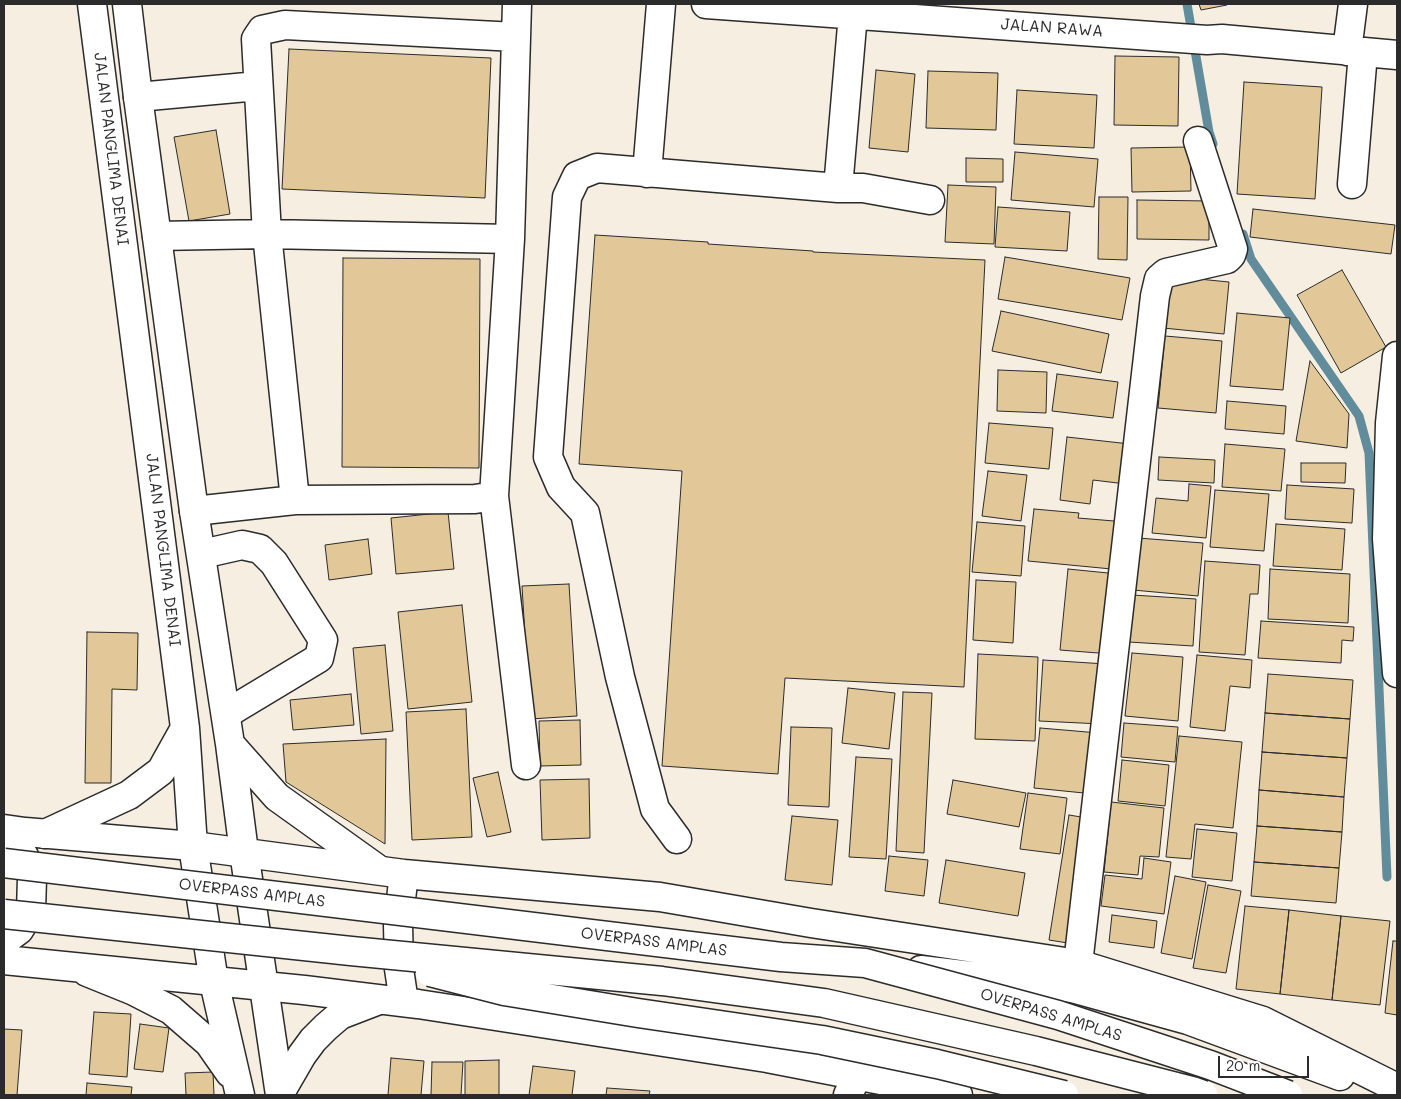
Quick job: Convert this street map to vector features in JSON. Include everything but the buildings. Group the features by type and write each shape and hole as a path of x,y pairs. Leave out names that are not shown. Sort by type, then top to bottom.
{"main road":[{"name":"JALAN PANGLIMA DENAI","path":"92,4 185,728 193,846 214,982 239,1091"},
{"name":"JALAN PANGLIMA DENAI","path":"128,4 138,97 194,511 226,714 244,852 280,1094"},
{"path":"517,4 510,239 494,496 526,765"},
{"path":"646,172 661,4"},
{"name":"JALAN RAWA","path":"706,4 853,14 1016,15 1165,37 1222,40 1397,56"},
{"path":"1352,184 1357,6"},
{"path":"838,188 853,14"},
{"path":"295,500 268,234 256,39 262,30 285,26 516,36"},
{"path":"138,97 258,86"},
{"path":"1078,964 1155,296 1159,279 1166,273 1227,259 1233,249 1198,141"},
{"path":"677,839 655,809 620,677 585,513 561,486 548,457 567,196 577,176 597,168 838,188 863,188 930,200"},
{"path":"157,236 268,234 510,239"},
{"path":"1397,356 1390,423 1387,539 1397,673"},
{"path":"194,511 295,500 475,499 494,496"},
{"path":"202,554 242,545 260,549 274,564 323,640 319,658 226,714"},
{"path":"45,834 129,795 161,771 185,728"},
{"path":"230,744 277,797 392,872"},
{"path":"4,829 193,846 392,872 660,897 811,923 1078,964 1262,1021 1397,1088"},
{"path":"4,839 24,856 32,878 31,911 19,930 4,940"},
{"name":"OVERPASS AMPLAS","path":"4,863 781,957 865,963 1058,1015 1210,1065 1288,1095"},
{"path":"391,1001 399,969 398,924 392,872"},
{"path":"4,914 662,982 824,1003 1036,1051 1203,1095"},
{"path":"351,951 504,991 822,1040 938,1064 1064,1095"},
{"path":"4,960 264,986 391,1001 768,1058 853,1086 958,1095"},
{"path":"865,963 1072,988 1188,1020 1392,1095"},
{"path":"77,968 134,991 171,1010 209,1043 239,1091"},
{"path":"280,1094 302,1055 313,1040 340,1015 391,1001"}],"waterway":[{"path":"1187,4 1209,132 1213,144"},
{"path":"1243,234 1251,259 1359,416 1369,453 1387,877"}]}
